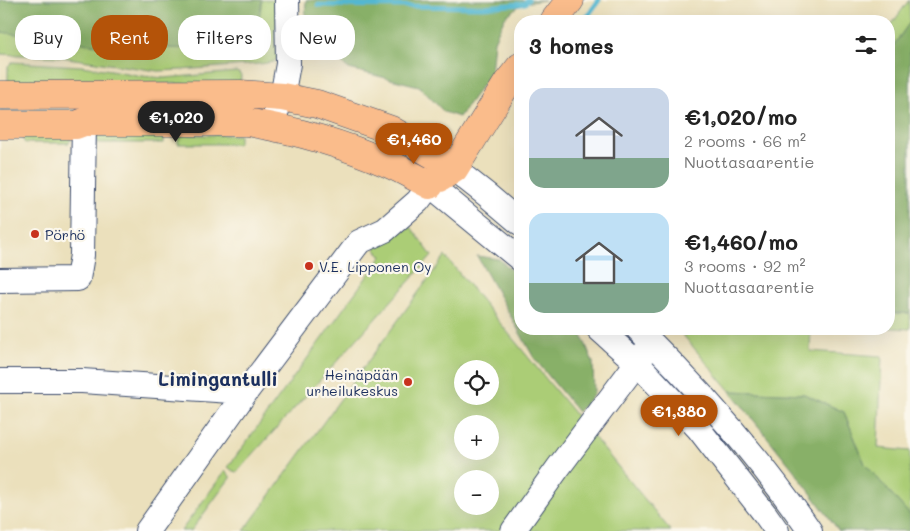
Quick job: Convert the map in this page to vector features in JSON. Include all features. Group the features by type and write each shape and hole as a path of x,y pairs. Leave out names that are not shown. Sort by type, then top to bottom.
{"main road":[{"path":"559,15 570,0"},
{"path":"0,125 76,124 84,122 240,122 271,126 344,146 390,164 430,185 514,74"},
{"path":"0,95 221,94 282,97 317,104 391,130 447,164"}],"street":[{"path":"271,126 282,97 288,64 287,0"},
{"path":"0,280 78,279 82,255 84,122"},
{"path":"447,164 514,218"},
{"path":"147,531 246,392 359,242 385,230 418,201 430,185 514,254"},
{"path":"606,335 637,363 698,428 766,514 777,531"},
{"path":"513,531 637,363 645,335"},
{"path":"645,335 701,393 785,495 810,531"},
{"path":"0,381 82,381 246,392"}],"green space":[{"path":"0,0 281,0 278,58 273,62 158,71 81,60 81,15 15,15 15,55 0,54"},
{"path":"0,0 262,0 260,15 178,15 178,48 168,48 168,15 91,15 91,44 81,43 81,15 15,15 15,34 0,32"},
{"path":"306,0 545,0 523,3 505,17 494,41 491,73 459,117 444,112 419,86 349,69 338,60 355,60 355,15 305,15"},
{"path":"909,0 910,22 895,43 895,20"},
{"path":"910,22 910,313 895,313 895,43"},
{"path":"12,62 81,66 164,78 236,72 241,76 240,84 8,83 8,66"},
{"path":"23,134 72,138 69,143 25,143"},
{"path":"95,135 164,135 164,143 97,143"},
{"path":"178,135 239,135 239,142 238,144 178,144"},
{"path":"411,227 432,256 237,472 233,471 228,467 382,256 376,250 377,244"},
{"name":"Heinäpään urheilukeskus","path":"445,256 671,531 244,531"},
{"path":"477,256 499,259 514,273 514,322"},
{"path":"895,313 910,313 910,329 895,328"},
{"path":"521,335 582,335 593,362 594,394 578,412 534,358"},
{"path":"683,335 811,335 810,351 882,356 878,448 910,451 910,515 865,464 844,412 804,394 730,391"},
{"path":"730,391 804,394 844,412 865,464 910,515 910,531 839,531 793,469"},
{"path":"225,471 230,478 191,531 181,531"}],"waterway":[{"path":"318,5 483,7 521,4 528,0"},
{"path":"588,15 599,0"}],"place":[{"name":"Pörhö","path":"35,234"},
{"name":"V.E. Lipponen Oy","path":"309,266"},
{"name":"Heinäpään urheilukeskus","path":"408,382"}],"district":[{"name":"Limingantulli","path":"218,378"}]}
